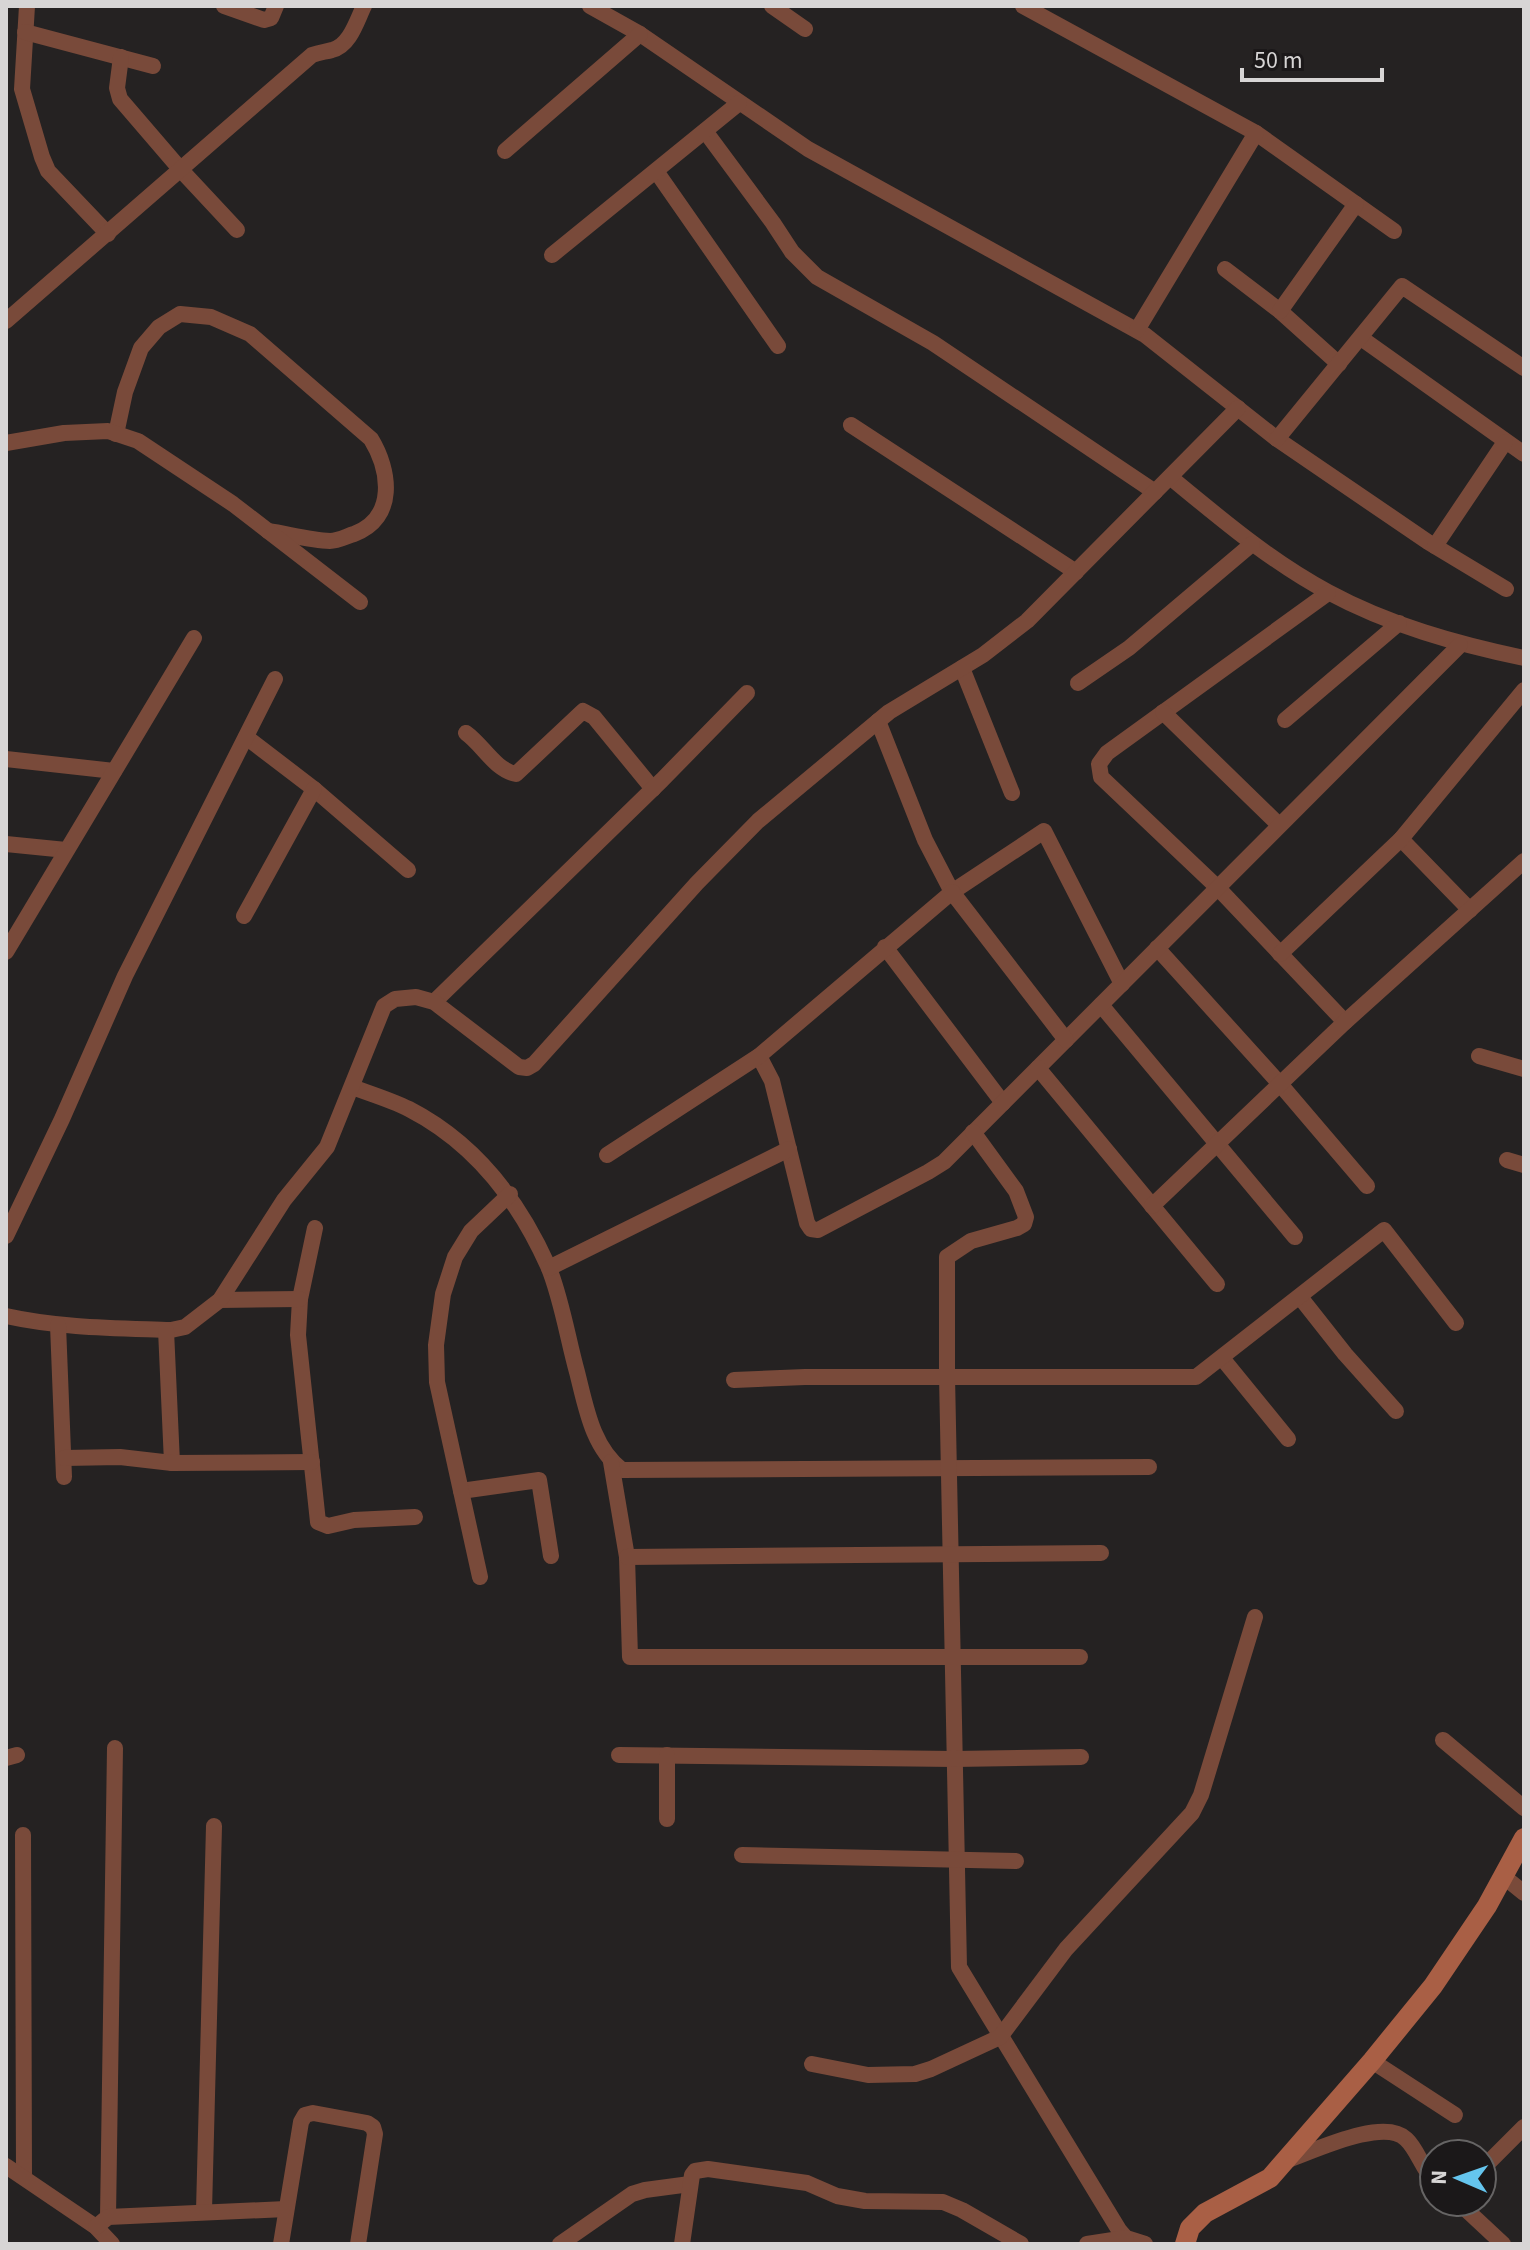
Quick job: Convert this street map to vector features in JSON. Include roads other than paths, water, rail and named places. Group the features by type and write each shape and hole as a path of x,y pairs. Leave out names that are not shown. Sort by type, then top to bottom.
{"street":[{"path":"27,6 22,89 42,157 48,171 108,234"},
{"path":"224,6 264,20 271,18 276,6"},
{"path":"6,321 312,55 323,50 335,50 345,43 364,6"},
{"path":"590,6 640,34 808,149 1137,330 1277,439 1435,546 1506,589"},
{"path":"772,6 805,29"},
{"path":"1023,6 1256,133 1394,231"},
{"path":"25,32 153,66"},
{"path":"505,151 640,34"},
{"path":"121,57 117,88 120,99 237,230"},
{"path":"552,255 739,103"},
{"path":"705,131 792,252 817,277 933,343 1155,492"},
{"path":"1137,330 1256,133"},
{"path":"656,171 778,346"},
{"path":"1280,311 1356,204"},
{"path":"1225,269 1280,311 1339,364"},
{"path":"1277,439 1402,286 1524,368"},
{"path":"116,434 133,366 141,348 159,327 180,314 196,315 211,317 250,334 371,439 382,457 388,486 382,507 367,529 333,541 268,531"},
{"path":"1361,338 1524,454"},
{"path":"6,1316 58,1325 166,1330 185,1327 220,1300 284,1200 327,1147 384,1006 395,999 416,997 434,1002 519,1067 527,1068 534,1064 697,883 758,821 878,721 962,668 1027,621 1238,408"},
{"path":"851,425 1076,572"},
{"path":"6,443 64,433 108,431 138,441 233,504 360,602"},
{"path":"1435,546 1505,442"},
{"path":"1170,477 1252,544 1328,593 1460,645 1524,658"},
{"path":"1078,683 1129,648 1252,544"},
{"path":"1328,593 1107,753 1099,764 1101,777 1218,888 1345,1022"},
{"path":"1285,720 1399,623"},
{"path":"6,952 194,638"},
{"path":"759,1056 772,1081 811,1229 818,1230 928,1172 944,1162 1460,645"},
{"path":"962,668 1012,793"},
{"path":"6,1236 125,976 275,679"},
{"path":"1280,954 1401,839 1524,690"},
{"path":"434,1002 747,693"},
{"path":"466,733 505,772 516,774 583,711 594,717 653,789"},
{"path":"1163,712 1279,825"},
{"path":"878,721 925,840 952,892 1066,1040"},
{"path":"246,737 314,789 408,870"},
{"path":"6,759 114,771"},
{"path":"244,916 314,789"},
{"path":"607,1155 759,1056 952,892 1044,831 1122,984"},
{"path":"1401,839 1470,910"},
{"path":"6,844 66,850"},
{"path":"1152,1206 1345,1022 1524,861"},
{"path":"885,947 1003,1103"},
{"path":"1157,948 1367,1186"},
{"path":"1101,1005 1295,1237"},
{"path":"1479,1056 1524,1069"},
{"path":"1038,1068 1217,1284"},
{"path":"352,1087 407,1108 477,1157 510,1194 549,1268 592,1429 611,1462 627,1557 630,1657 1080,1657"},
{"path":"973,1132 1016,1191 1026,1217 1024,1224 1017,1228 971,1241 947,1257 948,1469 959,1967 1126,2238"},
{"path":"549,1268 789,1149"},
{"path":"1507,1160 1524,1165"},
{"path":"480,1577 437,1382 436,1345 443,1294 455,1257 471,1231 510,1194"},
{"path":"315,1228 300,1299 298,1335 318,1522 328,1526 354,1520 415,1517"},
{"path":"734,1380 947,1376 1196,1377 1384,1230 1456,1323"},
{"path":"1300,1297 1396,1411"},
{"path":"220,1300 300,1299"},
{"path":"58,1325 64,1477"},
{"path":"166,1330 172,1463"},
{"path":"1222,1358 1288,1439"},
{"path":"64,1458 120,1457 172,1463 312,1462"},
{"path":"611,1462 622,1470 1149,1467"},
{"path":"461,1491 539,1480 551,1556"},
{"path":"627,1557 1101,1553"},
{"path":"812,2064 882,2077 915,2074 1000,2037 1066,1949 1192,1813 1201,1795 1255,1617"},
{"path":"1443,1740 1524,1808"},
{"path":"112,2244 102,2222 115,1748"},
{"path":"619,1755 954,1759 1081,1757"},
{"path":"667,1755 667,1819"},
{"path":"204,2211 214,1826"},
{"path":"23,1835 24,2176"},
{"path":"1185,2244 1190,2228 1205,2213 1270,2178 1372,2061 1433,1986 1487,1906 1524,1838"},
{"path":"742,1855 1016,1861"},
{"path":"1503,1876 1524,1893"},
{"path":"1372,2061 1455,2115"},
{"path":"281,2244 301,2122 305,2115 313,2113 367,2123 373,2127 375,2134 358,2244"},
{"path":"1498,2153 1524,2127"},
{"path":"1288,2160 1366,2133 1392,2131 1405,2137 1418,2156"},
{"path":"6,2166 102,2222 204,2211 286,2209"},
{"path":"682,2244 692,2175 695,2171 708,2169 807,2183 837,2196 865,2201 943,2202 1021,2244"},
{"path":"560,2244 632,2194 690,2184"},
{"path":"1475,2218 1503,2244"},
{"path":"1087,2244 1126,2238 1145,2244"}]}
